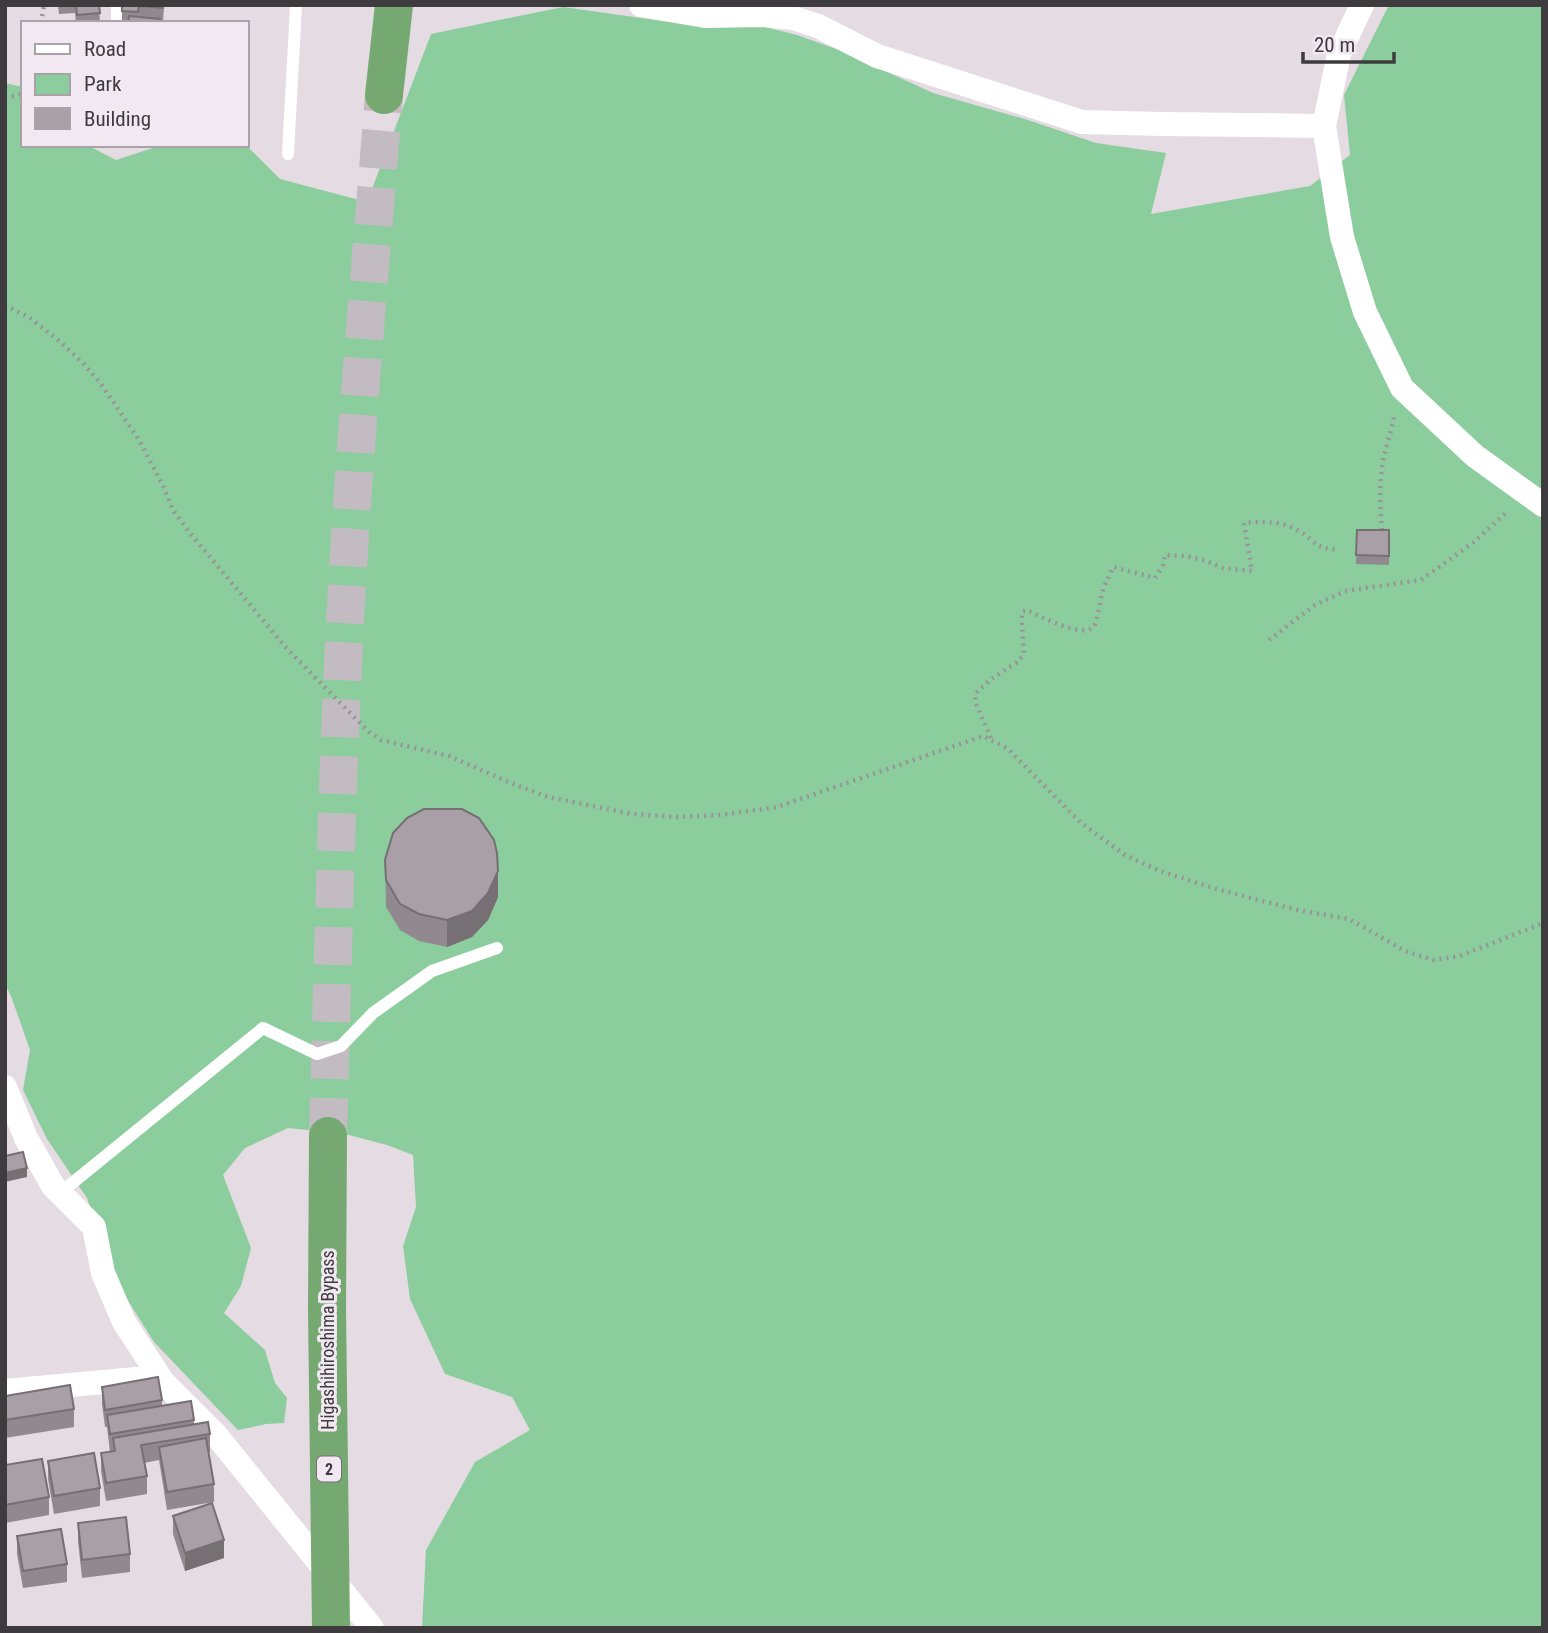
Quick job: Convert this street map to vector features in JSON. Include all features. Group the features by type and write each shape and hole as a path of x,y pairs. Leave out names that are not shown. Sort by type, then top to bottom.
{"highway":[{"path":"384,95 394,5"},
{"name":"Higashihiroshima Bypass","path":"328,1136 331,1628"}],"street":[{"path":"641,5 705,16 762,15 793,18 818,26 877,56 1082,122 1324,126"},
{"path":"1362,5 1339,54 1324,126 1342,237 1365,312 1402,388 1475,456 1535,500"},
{"path":"5,1087 26,1138 53,1185 94,1227 103,1273 124,1322 163,1382 216,1435 372,1628"},
{"path":"5,1391 136,1379 163,1382"}],"lane":[{"path":"288,154 296,5"},
{"path":"60,1193 263,1028 317,1054 341,1046 373,1013 432,971 497,948"}],"path":[{"path":"5,305 30,318 83,363 101,384 139,440 173,510 189,533 288,650 369,732 381,740 449,756 548,797 632,814 678,817 720,815 777,807 983,736 1007,748 1080,822 1125,855 1160,871 1220,890 1349,919 1405,951 1434,960 1460,956 1543,923"},
{"path":"1382,530 1380,504 1383,460 1396,403 1408,392"},
{"path":"1269,640 1315,605 1345,591 1421,580 1535,500"},
{"path":"991,739 975,702 976,694 990,680 1018,661 1024,653 1022,612 1027,610 1066,627 1088,629 1094,625 1103,589 1113,567 1155,578 1163,565 1165,555 1186,556 1223,568 1252,571 1244,523 1272,522 1298,530 1323,548 1339,550"}],"green space":[{"path":"1389,5 1543,5 1543,1628 422,1628 426,1550 475,1462 530,1430 512,1397 445,1374 410,1299 403,1246 416,1207 413,1155 345,1134 288,1128 245,1148 223,1175 251,1248 241,1286 224,1313 265,1350 275,1383 287,1398 284,1423 238,1430 154,1342 120,1288 87,1198 47,1139 23,1090 30,1050 5,984 5,83 21,87 21,147 91,147 116,160 156,147 248,147 280,179 367,202 431,34 563,7 691,25 757,25 839,50 933,93 1096,143 1166,153 1151,214 1310,186 1350,155 1344,95"}],"building":[{"path":"76,5 99,5 100,13 77,15"},
{"path":"122,5 163,5 163,8 139,6 138,12 122,11"},
{"path":"129,16 160,19 160,21 128,21"},
{"path":"1357,530 1389,530 1389,556 1356,555"},
{"path":"424,809 462,809 479,818 494,840 497,853 498,871 488,893 472,911 447,920 419,914 400,904 386,880 385,860 393,833 407,818"},
{"path":"23,1152 27,1168 5,1173 5,1156"},
{"path":"158,1377 162,1400 105,1410 102,1387"},
{"path":"70,1385 74,1409 5,1420 5,1396"},
{"path":"191,1401 194,1420 110,1434 107,1415"},
{"path":"208,1422 210,1434 141,1445 147,1476 106,1483 101,1453 115,1451 113,1438"},
{"path":"206,1438 214,1484 167,1492 159,1447"},
{"path":"94,1453 100,1488 54,1496 48,1461"},
{"path":"42,1459 49,1497 5,1505 5,1465"},
{"path":"212,1503 224,1540 185,1553 173,1516"},
{"path":"126,1517 130,1554 82,1560 78,1523"},
{"path":"61,1529 67,1564 23,1571 17,1536"}],"tunnel":[{"path":"328,1136 345,623 384,95"}]}
